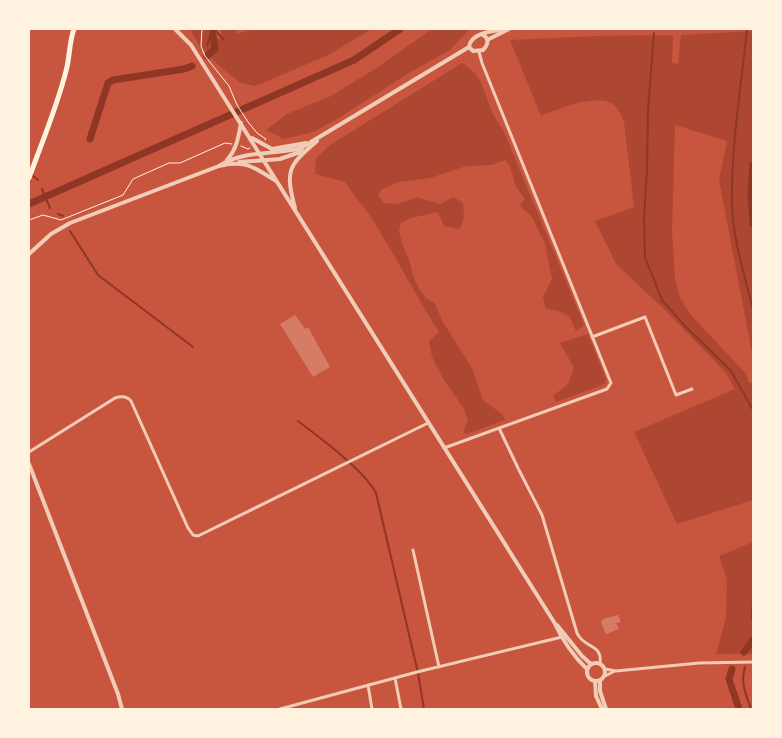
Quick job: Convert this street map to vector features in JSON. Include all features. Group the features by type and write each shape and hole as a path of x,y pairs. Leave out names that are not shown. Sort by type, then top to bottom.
{"main road":[{"path":"69,29 71,38"},
{"path":"29,178 66,70 74,29"}],"street":[{"path":"176,29 191,46 249,136 257,144 272,149 288,147 302,145 324,135"},
{"path":"219,166 243,155 289,151 300,148 469,47 472,38 477,35 508,29"},
{"path":"469,47 473,51 479,52 486,47 488,40 508,29"},
{"path":"483,34 488,40"},
{"path":"444,448 609,387 610,380 479,52"},
{"path":"226,162 237,145 241,124"},
{"path":"296,211 290,187 289,174 292,165 324,135"},
{"path":"257,144 260,154 562,637 578,660 587,669 588,677 595,681 616,671"},
{"path":"29,254 51,234 70,224 219,166 234,162 289,157 308,149"},
{"path":"234,162 252,166 278,182"},
{"path":"592,338 645,317 676,395 692,389"},
{"path":"29,452 115,398 125,397 131,401 188,528 193,535 200,535 428,423"},
{"path":"499,428 542,514 572,620 581,641 598,651 601,655 600,664 604,669 616,671 699,663 753,662"},
{"path":"29,464 115,686 122,709"},
{"path":"414,550 439,667"},
{"path":"554,622 582,656 591,664 600,664"},
{"path":"280,709 418,672 562,637"},
{"path":"587,669 591,664"},
{"path":"604,669 600,691 604,709"},
{"path":"395,678 401,709"},
{"path":"595,681 596,696 604,709"},
{"path":"368,685 372,709"}],"path":[{"path":"29,220 43,215 61,220 123,195 133,178 169,163 180,163 225,143 248,149 266,139 257,133 248,122 237,105 229,86 210,63 202,49 202,29"}],"shaded area":[{"path":"190,29 208,29 210,39 222,38 221,29 236,29 237,34 253,29 372,29 328,55 256,86 241,83 224,70 200,47"},
{"path":"432,29 469,30 450,50 313,132 284,139 266,130 287,114 331,96 378,67"},
{"path":"753,31 753,358 719,180 727,141 675,125 672,233 675,278 680,298 691,315 746,374 749,383 753,383 753,500 677,524 634,432 735,389 726,373 665,310 616,264 595,221 634,207 624,122 617,109 611,103 595,100 586,101 541,116 510,40 673,35 672,63 678,64 681,35"},
{"path":"462,63 474,72 478,78 492,112 505,134 584,325 576,331 569,316 558,311 546,309 543,297 552,279 545,244 532,217 520,206 525,199 516,187 510,166 505,160 492,165 466,166 430,178 399,182 382,189 378,195 384,203 398,204 417,197 440,204 454,197 463,203 464,217 460,229 444,226 438,212 411,218 401,223 399,231 413,276 419,288 425,297 435,304 443,322 472,368 483,400 503,415 505,420 467,434 463,432 468,420 464,409 444,380 432,357 429,341 439,332 381,233 345,182 315,174 316,158 330,145"},
{"path":"588,334 606,379 605,384 556,402 553,396 568,384 574,368 560,343"},
{"path":"753,542 753,654 716,654 726,618 727,579 719,556"}],"building":[{"path":"295,315 305,329 308,327 330,367 313,377 280,324"},
{"path":"618,615 621,622 616,623 619,629 606,634 601,623 603,619"}],"waterway":[{"path":"207,56 215,49 212,29"},
{"path":"214,29 224,40"},
{"path":"29,204 354,60 400,29"},
{"path":"747,29 735,139 732,205 737,245 753,310"},
{"path":"207,45 212,31"},
{"path":"654,33 648,109 644,217 645,257 662,300 685,326 731,371 753,410"},
{"path":"90,139 108,83 113,80 184,69 192,66"},
{"path":"753,165 751,193 753,224"},
{"path":"31,174 38,180"},
{"path":"42,189 50,208"},
{"path":"58,214 63,216"},
{"path":"70,231 98,275 193,347"},
{"path":"298,421 351,464 376,493 418,673 424,709"},
{"path":"753,600 753,622"},
{"path":"744,652 753,640"},
{"path":"745,667 743,683 751,709"},
{"path":"732,669 729,679 739,709"}]}
